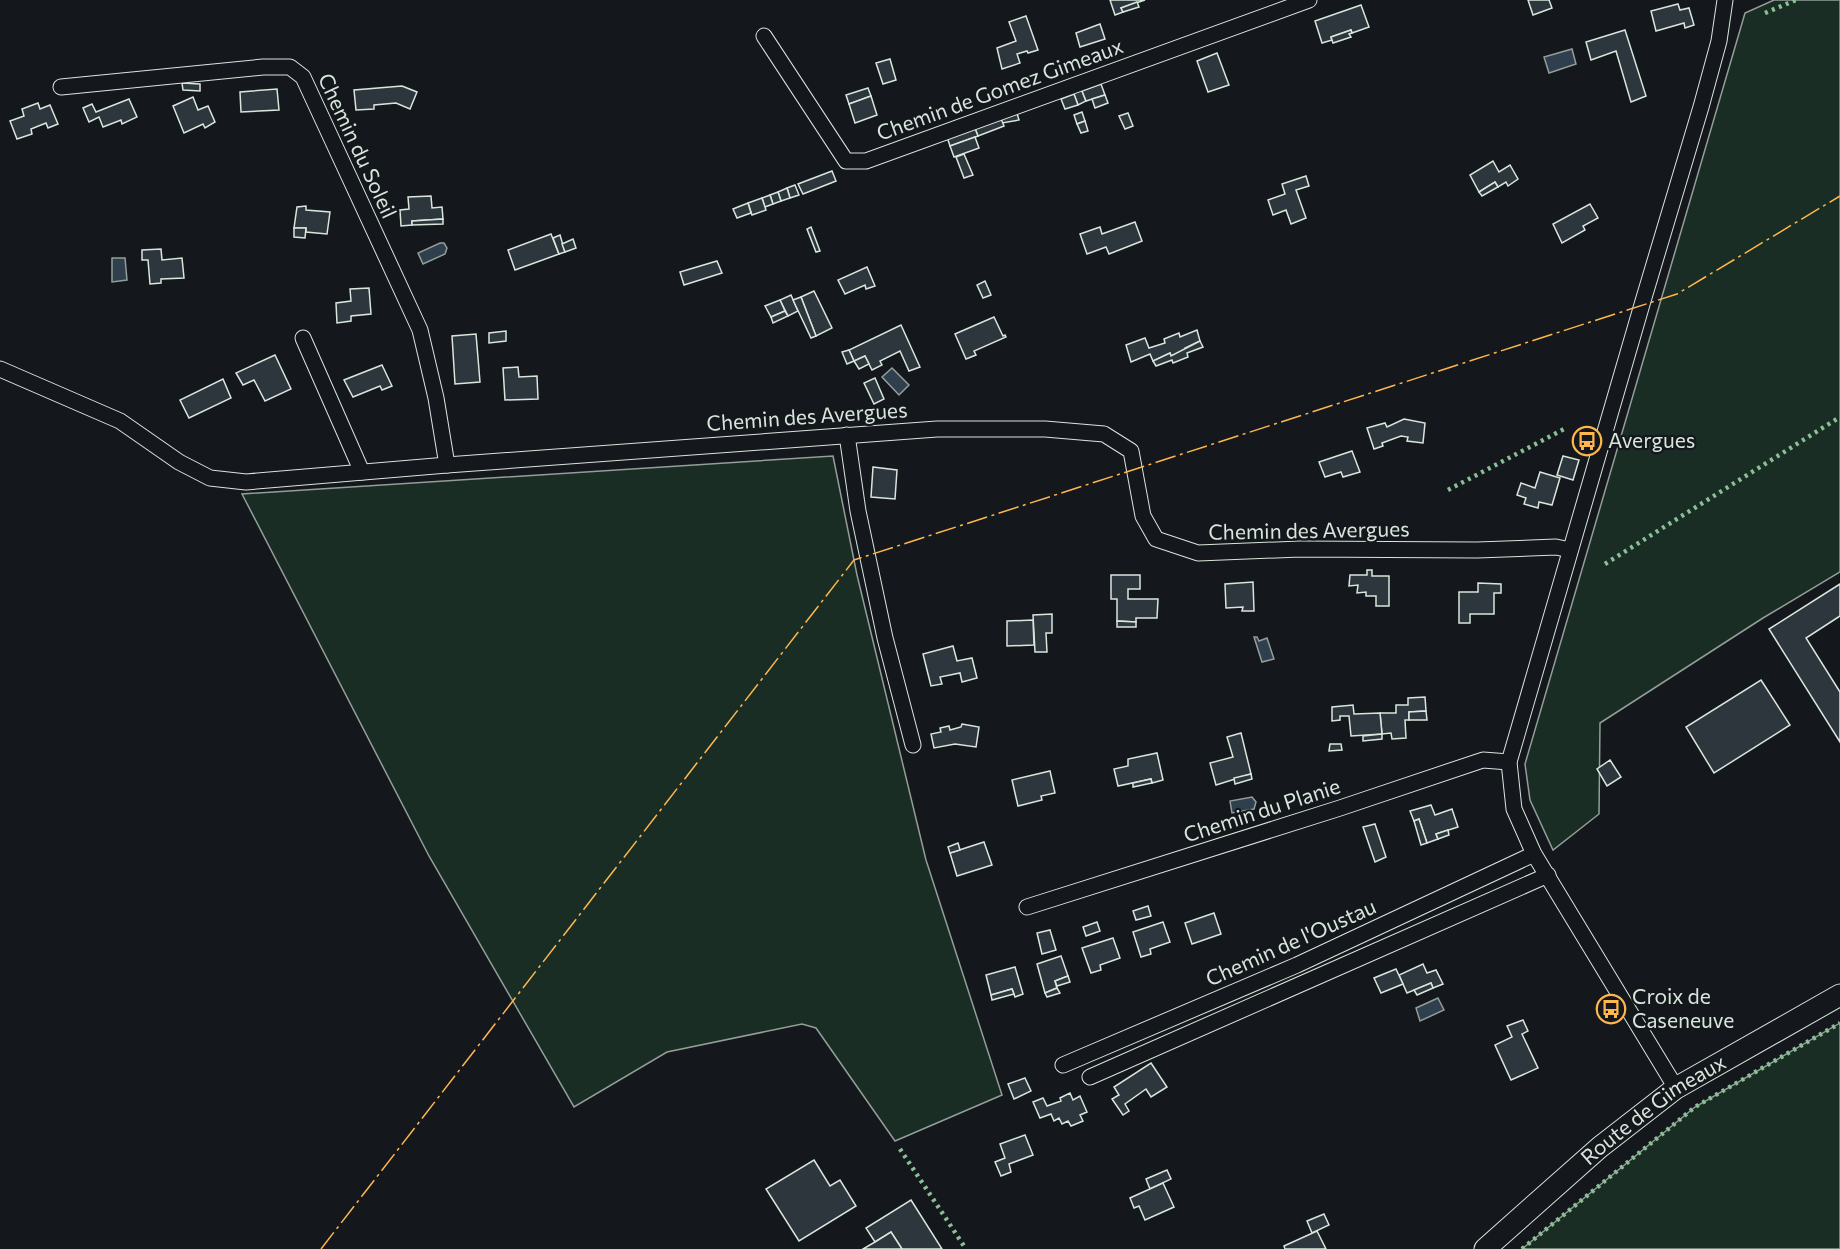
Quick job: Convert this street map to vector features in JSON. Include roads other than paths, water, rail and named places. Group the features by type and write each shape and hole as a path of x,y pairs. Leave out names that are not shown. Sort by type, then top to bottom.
{"street":[{"name":"Chemin de Gomez Gimeaux","path":"764,36 846,161 866,161 1309,0"},
{"path":"1676,1088 1534,854 1514,809 1509,762 1701,107 1719,41 1725,0"},
{"name":"Chemin du Soleil","path":"61,87 263,67 290,67 303,77 420,330 436,398 447,465"},
{"path":"303,338 362,472"},
{"name":"Chemin des Avergues","path":"0,369 120,421 179,462 210,478 246,482 937,429 1045,429 1104,434 1131,451 1143,516 1156,538 1198,553 1300,549 1477,550 1556,547 1570,550"},
{"path":"847,435 858,511 885,638 914,745"},
{"name":"Chemin du Planie","path":"1027,907 1340,808 1483,760 1509,762"},
{"name":"Chemin de l'Oustau","path":"1063,1065 1297,965 1534,854"},
{"path":"1090,1077 1548,876"},
{"name":"Route de Gimeaux","path":"1485,1249 1600,1147 1676,1088 1840,995"}],"water":[{"path":"1572,49 1576,64 1549,73 1544,57"},
{"path":"444,243 447,248 445,254 423,264 418,253"},
{"path":"112,258 125,258 127,280 112,282"},
{"path":"892,368 909,385 899,395 882,377"},
{"path":"1254,637 1257,637 1259,641 1267,638 1274,659 1262,662"},
{"path":"1252,797 1256,802 1254,809 1232,813 1230,801"},
{"path":"1438,998 1444,1010 1420,1021 1416,1008"}],"place":[{"name":"Avergues","path":"1587,441"},
{"name":"Croix de Caseneuve","path":"1611,1009"}]}
